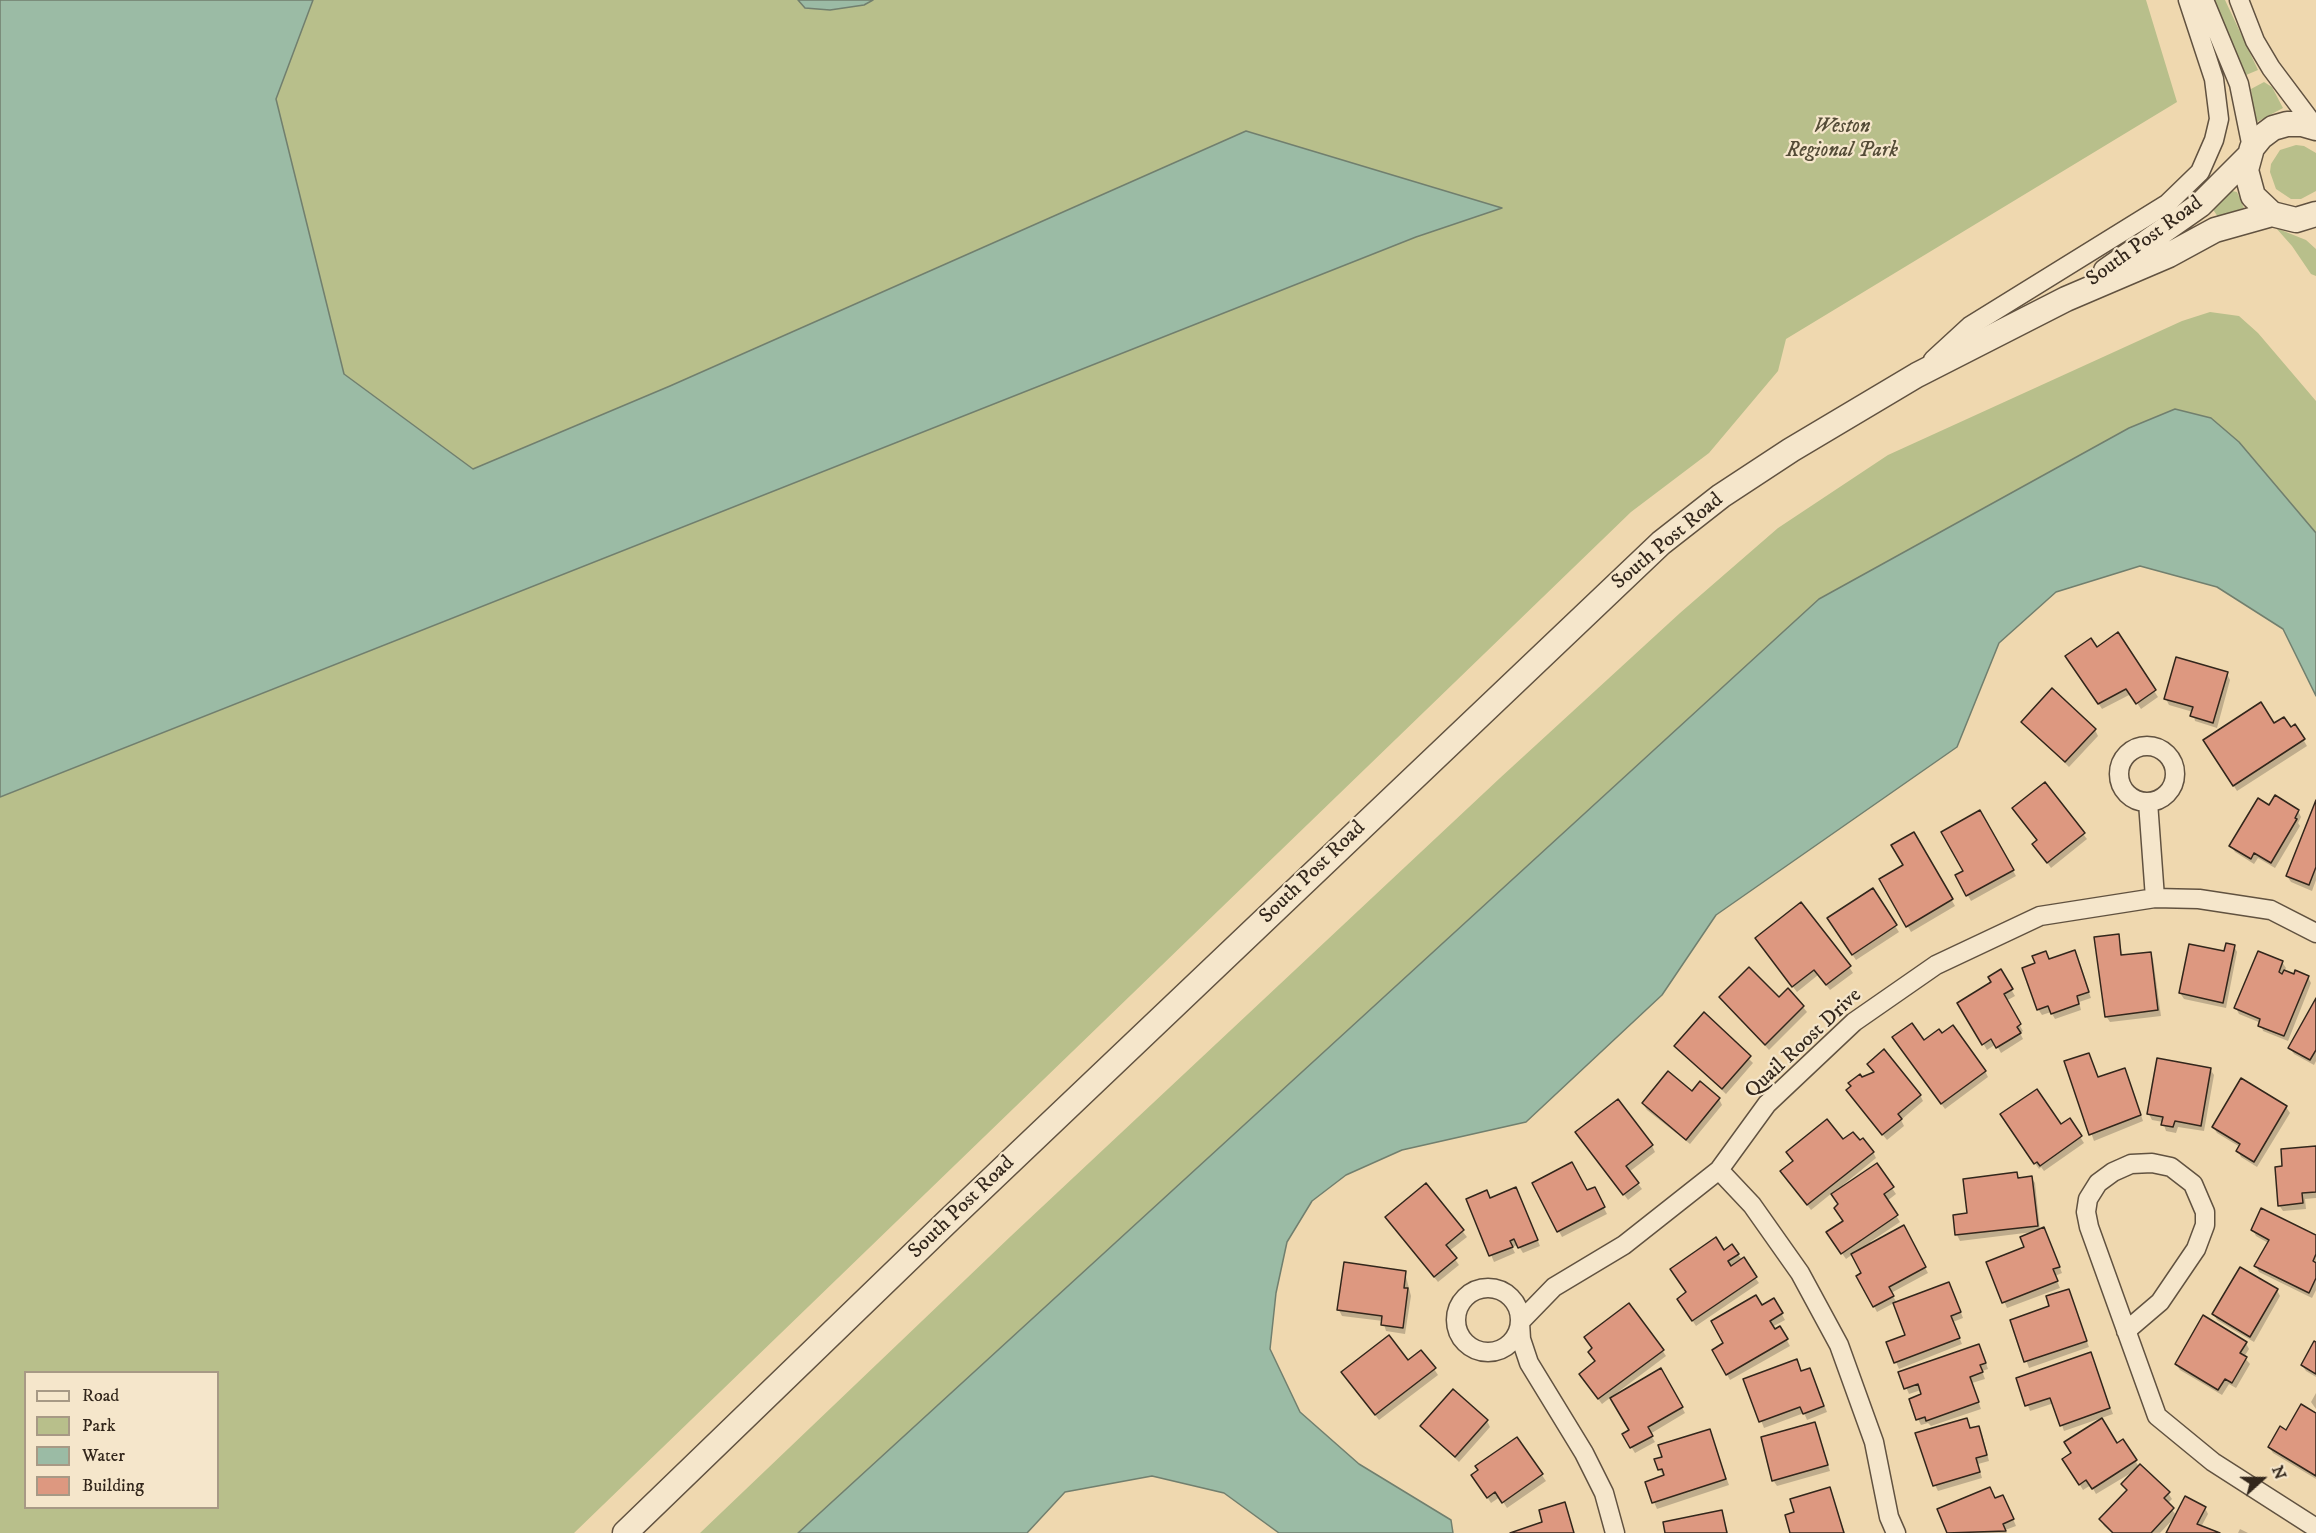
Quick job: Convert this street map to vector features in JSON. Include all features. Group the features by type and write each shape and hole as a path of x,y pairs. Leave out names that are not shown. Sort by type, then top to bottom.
{"street":[{"path":"1917,375 1970,326 2168,204 2200,172 2214,140 2219,118 2214,79 2188,0"},
{"path":"2204,0 2239,84 2250,153 2246,170 2253,196 2272,214 2306,217 2316,236"},
{"path":"2239,0 2255,40 2271,68 2316,128"},
{"name":"South Post Road","path":"2066,299 2179,222 2200,205 2250,153 2261,136 2280,126 2302,124 2316,128"},
{"name":"South Post Road","path":"626,1533 1027,1145 1661,543 1721,496 1791,450 1917,375 2066,299 2169,255 2215,230 2272,214"},
{"path":"2148,802 2155,898"},
{"name":"Quail Roost Drive","path":"1615,1533 1604,1493 1584,1453 1527,1357 1521,1339 1520,1322 1554,1287 1624,1245 1719,1170 1767,1104 1854,1022 1936,964 2040,916 2155,898 2199,899 2271,910 2316,933"},
{"path":"2126,1331 2160,1302 2196,1249 2205,1225 2205,1212 2193,1184 2171,1167 2152,1162 2131,1164 2113,1172 2098,1184 2088,1199 2086,1212 2089,1227 2126,1331 2157,1416 2213,1462 2316,1528"},
{"path":"1719,1170 1752,1205 1800,1273 1839,1345 1874,1442 1889,1517 1896,1533"}],"green space":[{"name":"Weston Regional Park","path":"313,0 798,0 805,8 864,5 873,0 2146,0 2177,102 1786,339 1778,371 1709,453 1631,512 574,1533 0,1533 0,797 1416,237 1501,208 1246,131 670,386 473,469 344,374 276,99"},
{"path":"2214,0 2225,0 2258,70 2246,75"},
{"path":"2264,82 2272,87 2283,108 2255,123 2251,89"},
{"path":"2296,145 2304,146 2316,153 2316,191 2301,199 2291,199 2276,189 2270,172 2271,164 2280,150"},
{"path":"2227,190 2237,192 2244,208 2218,217 2212,208"},
{"path":"2276,228 2306,240 2316,249 2316,276 2311,274 2292,246"},
{"path":"2210,312 2239,316 2258,333 2316,401 2316,533 2239,442 2211,418 798,1533 700,1533 1011,1236 1500,778 1680,613 1778,528 1888,455 2182,321"}],"water":[{"path":"0,0 313,0 276,99 344,374 473,469 670,386 1246,131 1502,208 1416,237 0,797"},
{"path":"798,0 873,0 864,5 830,10 805,8"},
{"path":"2175,409 2211,418 2239,442 2316,533 2316,696 2283,629 2217,587 2140,566 2056,592 1999,643 1957,747 1716,915 1662,995 1526,1122 1402,1150 1346,1175 1312,1201 1287,1242 1276,1293 1270,1349 1300,1412 1359,1464 1451,1520 1453,1533 1279,1533 1224,1493 1152,1476 1065,1492 1027,1533 798,1533 1819,599 2129,428"}],"building":[{"path":"2118,632 2156,690 2136,704 2126,689 2098,704 2065,656 2091,638 2097,647"},
{"path":"2176,657 2228,672 2213,723 2190,716 2193,707 2164,699"},
{"path":"2052,688 2096,729 2065,762 2021,722"},
{"path":"2261,702 2274,723 2284,717 2291,727 2295,724 2305,739 2233,786 2203,740"},
{"path":"2045,782 2085,833 2047,863 2032,844 2037,840 2012,808"},
{"path":"2275,795 2299,810 2295,818 2297,819 2271,863 2254,853 2251,859 2229,846 2258,798 2269,805"},
{"path":"2316,800 2316,867 2309,885 2286,876"},
{"path":"1980,810 2014,870 1966,896 1955,875 1963,871 1941,832"},
{"path":"1914,832 1953,899 1906,927 1879,879 1903,865 1891,845"},
{"path":"1873,888 1897,925 1852,955 1827,918"},
{"path":"1801,902 1851,966 1826,985 1814,970 1792,987 1755,938"},
{"path":"2119,934 2121,955 2151,952 2158,1010 2105,1017 2094,937"},
{"path":"2226,943 2235,945 2223,1003 2179,993 2189,944 2224,951"},
{"path":"2075,950 2089,992 2077,996 2079,1004 2051,1014 2048,1006 2037,1010 2022,968 2035,963 2032,956 2046,951 2049,959"},
{"path":"2258,951 2283,961 2279,972 2282,974 2284,970 2294,974 2295,970 2309,976 2284,1036 2258,1026 2260,1019 2234,1008"},
{"path":"1749,967 1779,997 1788,988 1804,1006 1765,1045 1719,997"},
{"path":"2001,969 2013,989 2004,994 2021,1024 2017,1027 2021,1033 1996,1048 1991,1039 1982,1045 1957,1003 1991,982 1988,977"},
{"path":"2316,998 2316,1050 2310,1060 2288,1048"},
{"path":"1704,1012 1751,1056 1722,1089 1674,1046"},
{"path":"1912,1023 1924,1040 1939,1029 1942,1033 1953,1025 1986,1071 1941,1104 1892,1037"},
{"path":"1884,1049 1921,1095 1898,1114 1902,1119 1882,1135 1846,1090 1851,1086 1848,1083 1860,1074 1862,1077 1874,1072 1867,1064"},
{"path":"2089,1053 2098,1077 2125,1068 2141,1115 2089,1135 2064,1061"},
{"path":"2157,1058 2211,1068 2201,1126 2175,1121 2173,1127 2161,1125 2163,1117 2147,1114"},
{"path":"1668,1071 1692,1091 1700,1081 1720,1098 1686,1140 1642,1103"},
{"path":"2241,1078 2287,1106 2254,1162 2236,1151 2240,1144 2212,1127"},
{"path":"2037,1089 2061,1124 2070,1118 2082,1136 2040,1166 2037,1162 2034,1164 2000,1114"},
{"path":"1618,1099 1653,1145 1626,1166 1639,1183 1623,1195 1575,1132"},
{"path":"1827,1119 1843,1139 1853,1132 1860,1140 1863,1138 1874,1152 1807,1205 1780,1171 1793,1161 1786,1152"},
{"path":"2316,1146 2316,1192 2302,1193 2303,1203 2278,1206 2275,1167 2282,1166 2281,1149"},
{"path":"1572,1162 1587,1190 1595,1187 1605,1207 1557,1232 1532,1183"},
{"path":"1877,1163 1894,1187 1884,1194 1898,1215 1841,1254 1826,1232 1843,1221 1834,1208 1838,1204 1831,1194"},
{"path":"2017,1172 2018,1178 2032,1176 2038,1226 1955,1235 1953,1215 1967,1213 1963,1179"},
{"path":"1426,1183 1464,1230 1446,1245 1457,1258 1434,1277 1385,1217"},
{"path":"1516,1187 1538,1240 1518,1248 1514,1239 1510,1241 1513,1247 1489,1256 1466,1199 1487,1190 1490,1198"},
{"path":"2261,1208 2316,1235 2316,1254 2313,1261 2316,1263 2316,1278 2309,1293 2254,1266 2269,1240 2251,1230"},
{"path":"1904,1225 1926,1267 1889,1287 1894,1296 1873,1307 1856,1276 1861,1273 1851,1254"},
{"path":"2044,1227 2060,1267 2053,1269 2058,1281 2002,1303 1986,1262 2024,1247 2020,1237"},
{"path":"1716,1237 1724,1250 1732,1244 1739,1254 1728,1261 1731,1266 1744,1257 1757,1277 1692,1321 1677,1299 1686,1292 1670,1269"},
{"path":"1344,1262 1406,1271 1404,1288 1408,1288 1403,1328 1381,1325 1382,1316 1337,1310"},
{"path":"2240,1267 2278,1289 2250,1337 2212,1314"},
{"path":"1949,1282 1961,1312 1951,1316 1960,1338 1894,1363 1886,1342 1905,1335 1893,1303"},
{"path":"2069,1289 2087,1341 2024,1362 2010,1320 2049,1306 2046,1296"},
{"path":"1756,1295 1762,1305 1774,1298 1783,1313 1770,1321 1775,1329 1780,1326 1788,1339 1726,1375 1712,1350 1723,1343 1711,1321"},
{"path":"1629,1303 1664,1350 1598,1399 1579,1374 1595,1361 1588,1352 1592,1348 1584,1337"},
{"path":"2203,1315 2247,1342 2240,1353 2247,1357 2232,1383 2225,1379 2218,1390 2175,1364"},
{"path":"1389,1335 1408,1360 1421,1350 1436,1368 1375,1415 1341,1372"},
{"path":"2314,1341 2316,1342 2316,1374 2301,1365"},
{"path":"1979,1344 1986,1363 1980,1365 1983,1372 1970,1377 1979,1402 1926,1421 1925,1417 1916,1420 1909,1399 1921,1394 1918,1384 1904,1389 1898,1372"},
{"path":"2091,1352 2110,1408 2060,1426 2050,1398 2025,1406 2016,1378"},
{"path":"1797,1359 1801,1371 1810,1368 1824,1406 1803,1414 1800,1407 1759,1422 1743,1379"},
{"path":"1661,1368 1683,1407 1648,1427 1653,1436 1630,1448 1622,1434 1629,1430 1610,1398"},
{"path":"1453,1389 1488,1420 1455,1457 1420,1426"},
{"path":"2301,1404 2316,1413 2316,1476 2268,1447 2280,1426 2286,1430"},
{"path":"1967,1418 1970,1428 1979,1426 1987,1455 1976,1458 1980,1472 1933,1486 1915,1433"},
{"path":"2102,1418 2117,1443 2123,1439 2137,1460 2092,1489 2086,1480 2079,1485 2062,1459 2071,1453 2064,1442"},
{"path":"1815,1422 1828,1465 1772,1481 1761,1437"},
{"path":"1710,1429 1726,1479 1652,1503 1645,1482 1664,1475 1662,1469 1658,1470 1654,1459 1662,1457 1658,1445"},
{"path":"1517,1437 1543,1474 1502,1503 1495,1492 1487,1498 1471,1475 1478,1470 1475,1466"},
{"path":"2140,1464 2170,1492 2164,1498 2174,1508 2151,1533 2113,1533 2099,1519 2127,1490 2121,1484"},
{"path":"1830,1487 1844,1533 1790,1533 1785,1515 1794,1512 1790,1499"},
{"path":"1990,1487 1995,1498 2003,1495 2014,1519 2003,1524 2006,1531 1947,1533 1937,1509"},
{"path":"2185,1496 2206,1507 2197,1524 2220,1533 2166,1533"},
{"path":"1565,1502 1574,1533 1510,1533 1542,1522 1539,1510"},
{"path":"1722,1510 1727,1533 1665,1533 1663,1522"}]}
